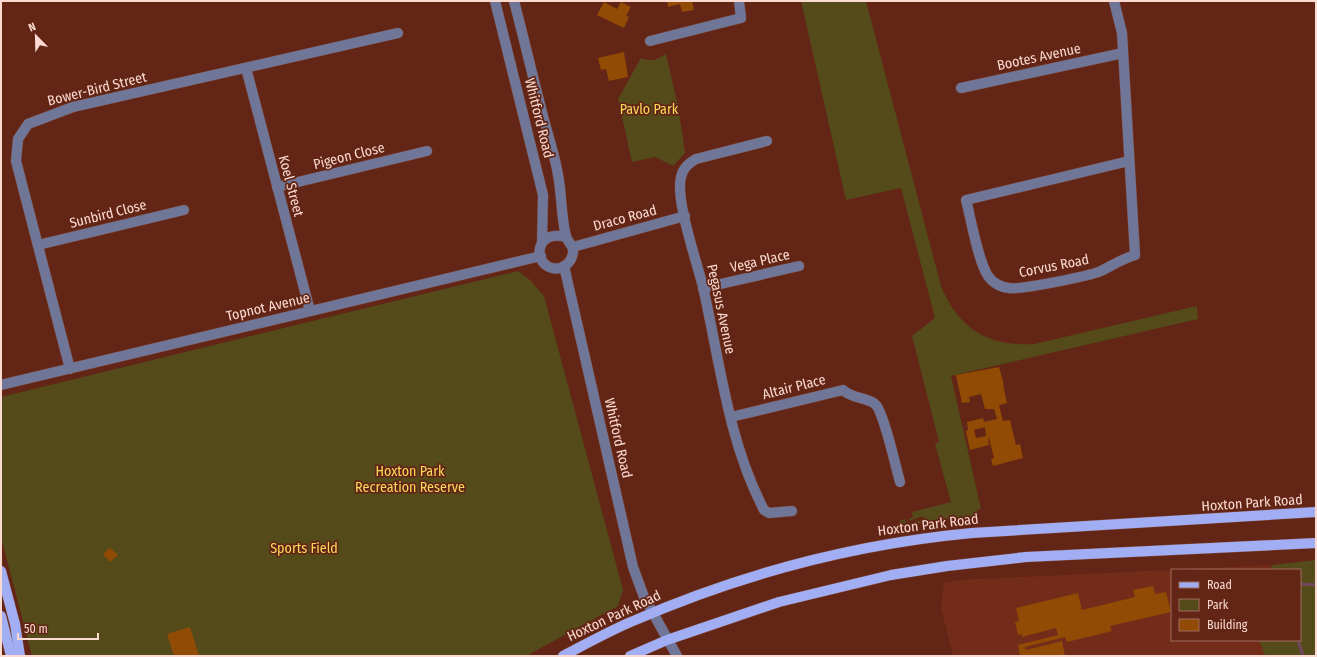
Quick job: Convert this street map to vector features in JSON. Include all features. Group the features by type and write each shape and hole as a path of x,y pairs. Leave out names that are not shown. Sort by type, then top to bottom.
{"main road":[{"name":"Hoxton Park Road","path":"563,656 652,613 731,582 770,570 835,554 913,539 1015,529 1145,524 1316,512"},
{"path":"630,656 668,640 779,602 884,576 947,566 1026,557 1316,543"},
{"path":"1,570 15,624 20,656"},
{"path":"1,616 10,656"}],"street":[{"name":"Whitford Road","path":"495,1 543,195 542,243"},
{"name":"Whitford Road","path":"514,1 558,174 566,237"},
{"path":"650,41 741,18 739,1"},
{"name":"Corvus Road","path":"1114,1 1122,34 1135,255 1122,259 1100,271 1024,288 1009,288 997,285 989,277 983,265 966,200 1129,161"},
{"name":"Bower-Bird Street","path":"70,368 16,161 18,139 28,124 73,107 398,33"},
{"name":"Bootes Avenue","path":"960,88 1123,53"},
{"name":"Koel Street","path":"246,68 310,311"},
{"name":"Pegasus Avenue","path":"768,141 705,156 689,163 684,169 680,178 685,216 703,288 714,347 746,470 764,510 769,514 792,511"},
{"name":"Pigeon Close","path":"277,187 427,151"},
{"name":"Sunbird Close","path":"38,246 184,210"},
{"name":"Draco Road","path":"573,247 685,216"},
{"path":"556,234 566,237 573,247 572,258 564,266 559,268 549,267 543,261 539,251 542,243 549,236 556,234"},
{"name":"Topnot Avenue","path":"1,385 541,256"},
{"name":"Whitford Road","path":"564,266 634,568 644,597 677,656"},
{"name":"Vega Place","path":"703,288 799,266"},
{"name":"Altair Place","path":"731,417 843,390 853,397 867,400 876,404 900,482"}],"shaded area":[{"path":"1272,565 1270,569 1188,569"},
{"path":"1171,570 1171,641 1259,641 1265,656 953,656 941,608 944,583 958,580"}],"green space":[{"path":"801,1 866,1 941,286 948,301 966,324 989,338 1002,342 1034,344 1197,306 1198,319 951,376 981,509 977,510 978,516 936,520 900,528 899,521 905,519 906,524 924,520 923,516 909,521 909,519 913,517 912,512 951,502 935,444 939,442 912,336 935,318 901,188 846,200"},
{"name":"Pavlo Park","path":"666,54 678,106 685,153 673,166 655,157 632,162 618,99 641,58 654,60"},
{"name":"Hoxton Park Recreation Reserve","path":"518,271 530,280 544,296 623,590 618,606 526,656 32,656 1,537 1,397"},
{"path":"1316,560 1316,656 1265,656 1259,641 1301,641 1301,569 1270,569 1272,565"}],"building":[{"path":"667,1 692,1 694,10 682,12 680,4 668,7"},
{"path":"604,2 617,9 621,2 631,7 626,16 629,17 624,28 597,15"},
{"path":"624,52 628,77 609,81 606,69 601,70 598,58"},
{"path":"999,367 1007,403 999,405 1003,421 1010,420 1016,445 1020,444 1023,458 993,466 991,459 994,458 989,438 989,445 970,450 966,431 968,430 967,422 983,418 984,422 997,419 994,409 985,409 981,394 969,397 970,402 962,403 956,375","holes":["985,427 986,436 976,438 974,430"]},
{"path":"110,548 118,555 110,562 103,554"},
{"path":"1153,586 1155,594 1166,592 1171,612 1110,626 1112,631 1067,642 1065,637 1025,647 1026,650 1062,641 1065,656 1020,656 1018,645 1058,635 1056,628 1022,637 1022,634 1018,635 1015,622 1019,621 1016,608 1078,593 1082,610 1135,597 1133,590"},
{"path":"190,627 199,656 174,656 167,634"}],"waterway":[{"path":"1301,584 1316,585"},
{"path":"1298,641 1303,656"}],"park label":[{"name":"Sports Field","path":"304,548"}]}
